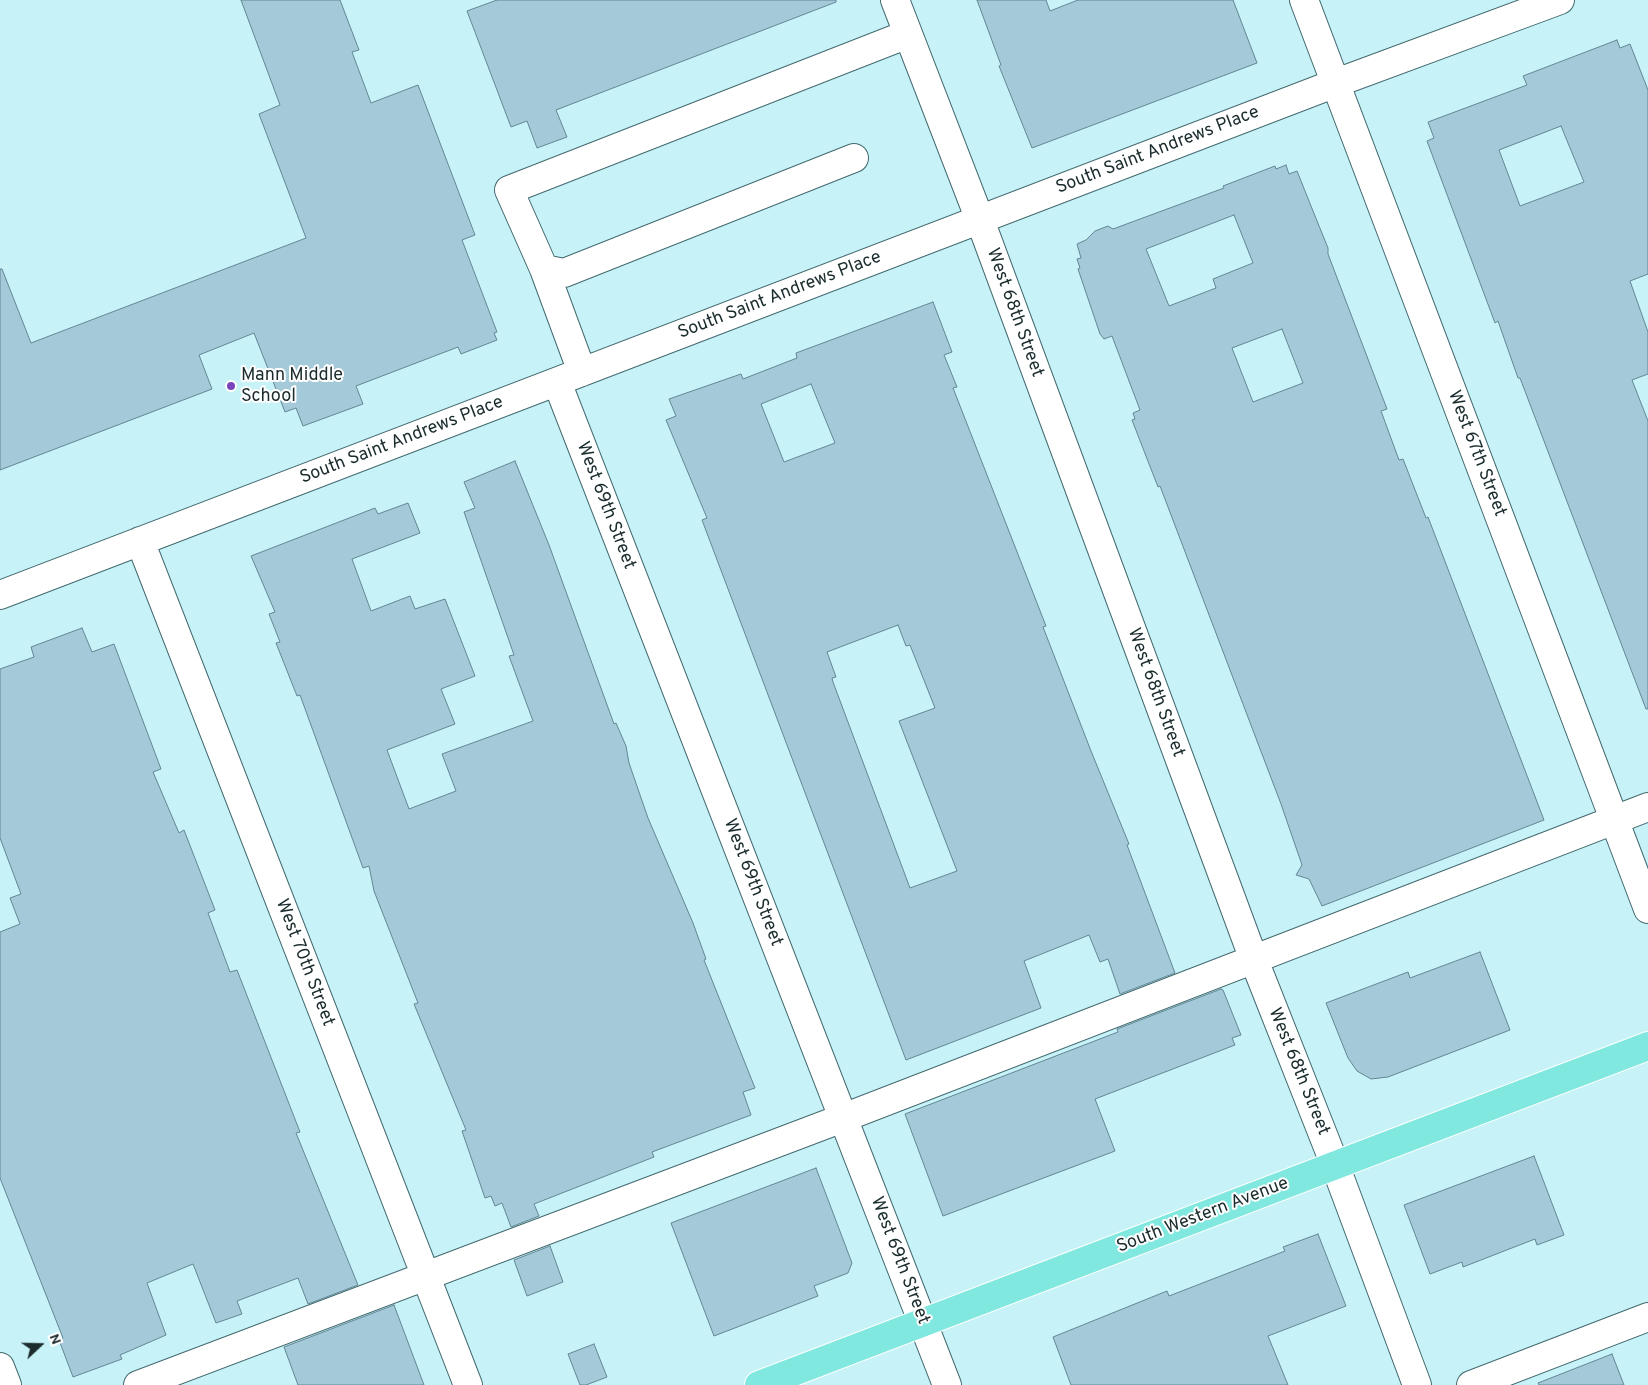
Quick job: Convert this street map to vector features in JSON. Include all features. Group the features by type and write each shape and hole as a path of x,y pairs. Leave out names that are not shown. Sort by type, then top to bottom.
{"main road":[{"name":"South Western Avenue","path":"759,1385 1648,1046"}],"street":[{"name":"West 68th Street","path":"895,0 980,220 1254,960 1335,1165 1417,1385"},
{"name":"West 67th Street","path":"1304,0 1648,909"},
{"name":"South Saint Andrews Place","path":"0,595 1336,83 1560,0"},
{"name":"West 69th Street","path":"908,34 509,190 544,269 569,377 843,1118 947,1385"},
{"path":"544,269 564,273 854,158"},
{"name":"West 70th Street","path":"140,541 468,1385"},
{"path":"138,1385 843,1118 1648,807"},
{"path":"1471,1385 1648,1317"},
{"path":"0,1366 7,1385"}],"building":[{"path":"241,0 340,0 359,50 352,52 371,103 418,85 475,235 462,240 497,332 494,333 497,340 461,354 458,347 356,386 363,404 303,426 296,408 285,412 254,333 199,355 212,389 0,470 0,269 2,269 31,343 306,238 259,114 280,105"},
{"path":"497,0 836,0 836,2 556,110 567,137 537,148 527,121 511,127 467,11"},
{"path":"977,0 1046,0 1050,11 1078,0 1233,0 1257,63 1032,148 999,66 1001,65"},
{"path":"1617,40 1620,48 1630,44 1648,90 1648,274 1630,281 1648,332 1648,374 1632,380 1648,421 1648,709 1646,709 1520,378 1518,378 1498,321 1495,323 1427,141 1434,138 1428,122 1527,85 1523,76","holes":["1561,126 1584,182 1520,206 1499,150"]},
{"path":"1286,165 1289,174 1297,171 1328,248 1328,254 1387,409 1381,411 1399,460 1403,459 1426,518 1428,517 1544,820 1322,906 1309,879 1296,875 1302,865 1281,804 1160,486 1158,487 1132,420 1135,419 1133,413 1140,410 1112,336 1104,339 1100,334 1078,269 1080,268 1077,259 1081,258 1077,244 1086,240 1095,231 1108,226 1113,229 1224,188 1223,186 1275,166 1276,169","holes":["1234,215 1253,263 1213,279 1216,288 1169,306 1146,249","1282,329 1303,383 1253,402 1232,348"]},
{"path":"933,302 952,352 944,355 957,387 953,388 1046,626 1043,627 1129,844 1127,845 1175,973 1120,994 1108,959 1100,962 1089,935 1024,961 1041,1008 906,1060 702,520 707,518 666,420 676,416 669,399 741,374 743,379 797,358 796,353","holes":["811,384 835,443 784,462 761,404","898,625 906,646 910,645 935,708 899,721 957,871 910,888 833,682 832,678 836,677 827,652"]},
{"path":"515,461 549,545 614,724 616,723 626,746 629,763 648,818 693,923 706,959 704,960 755,1088 743,1092 751,1115 652,1152 654,1157 534,1204 539,1216 511,1227 502,1203 495,1206 491,1196 485,1198 462,1131 466,1130 414,1004 418,1003 374,891 369,866 363,868 300,695 297,696 276,643 280,642 269,614 275,612 251,556 375,508 378,514 408,503 420,533 352,559 371,611 410,596 415,609 445,599 475,676 441,689 455,724 387,750 409,809 456,791 442,754 533,721 509,656 514,655 464,512 475,508 464,482"},
{"path":"82,628 92,652 114,644 161,769 153,772 179,833 184,830 215,910 208,913 230,972 237,970 300,1132 296,1133 358,1285 308,1304 298,1278 237,1301 242,1314 216,1323 193,1264 147,1283 166,1335 120,1355 122,1359 73,1377 59,1340 63,1338 0,1178 0,932 20,924 10,898 21,894 0,838 0,669 34,657 31,647"},
{"path":"1480,952 1510,1030 1388,1077 1371,1079 1357,1071 1348,1058 1326,1003 1408,972 1410,978"},
{"path":"1221,989 1241,1035 1232,1038 1235,1045 1095,1099 1115,1151 943,1216 905,1114 1118,1032 1117,1029"},
{"path":"1534,1156 1564,1235 1537,1245 1535,1239 1463,1267 1462,1262 1430,1274 1404,1205"},
{"path":"816,1168 852,1263 848,1273 814,1286 818,1296 714,1336 671,1223"},
{"path":"1318,1234 1346,1306 1268,1336 1288,1385 1071,1385 1053,1337 1167,1291 1169,1296 1285,1251 1283,1247"},
{"path":"550,1246 563,1282 527,1296 514,1260"},
{"path":"394,1305 424,1385 298,1385 284,1347"},
{"path":"594,1344 607,1377 586,1385 580,1385 568,1354"},
{"path":"1612,1354 1624,1385 1539,1385 1538,1383"}],"place":[{"name":"Mann Middle School","path":"231,386"}]}
